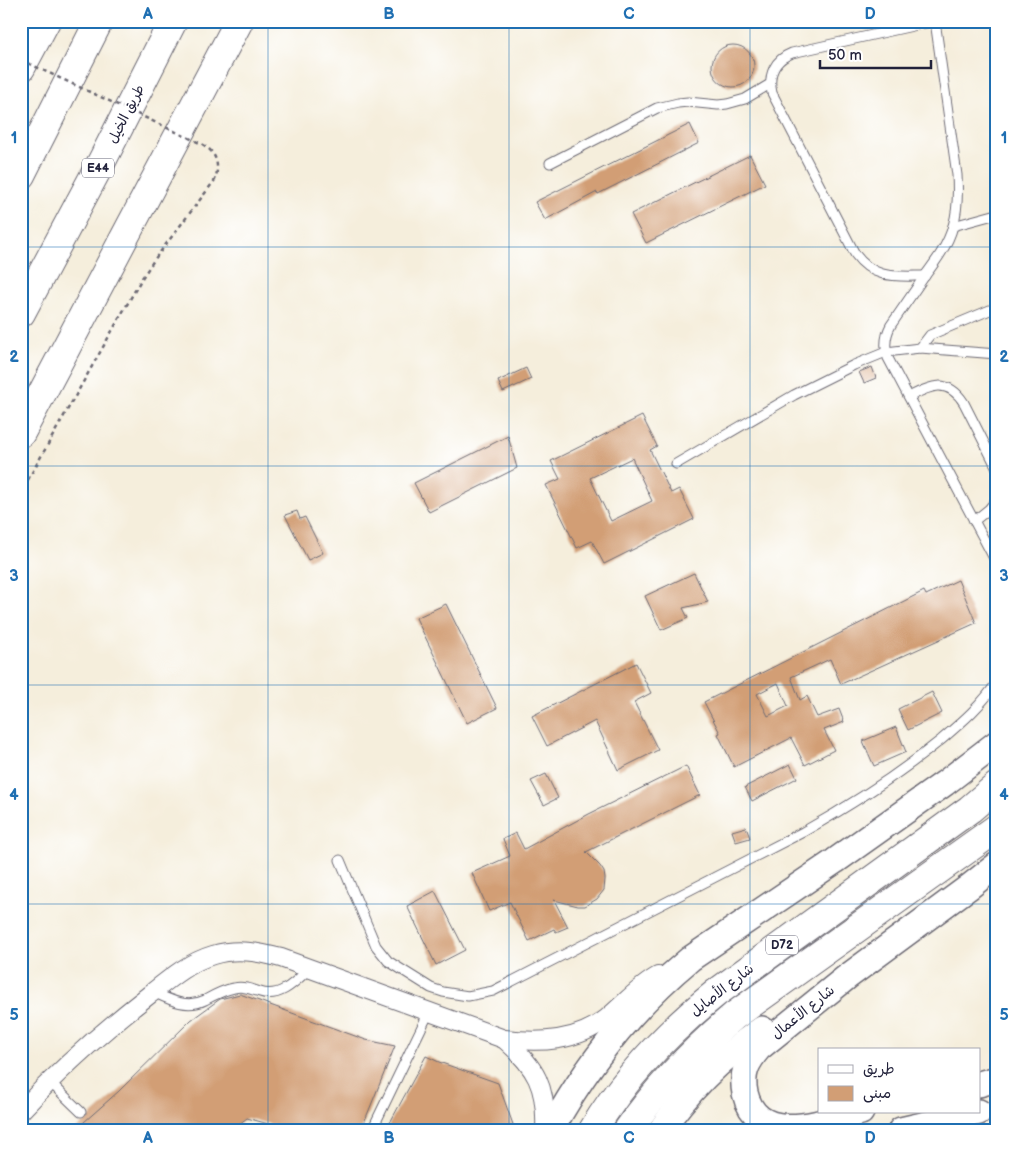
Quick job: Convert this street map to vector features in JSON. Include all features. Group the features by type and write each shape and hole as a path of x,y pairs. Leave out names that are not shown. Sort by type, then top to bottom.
{"main road":[{"path":"21,175 99,21"},
{"name":"طريق الخيل","path":"21,313 103,159 173,21"},
{"path":"21,432 239,21"},
{"path":"21,68 36,35"},
{"name":"شارع الأصايل","path":"593,1130 632,1074 658,1045 694,1011 716,993 970,809 997,786"},
{"name":"شارع الأصايل","path":"628,1130 674,1072 706,1040 734,1016 997,828"}],"street":[{"path":"551,1130 608,1029 639,1005 690,959 843,855 960,772 997,743"},
{"name":"شارع الأعمال","path":"661,1130 698,1083 718,1063 750,1046 847,977 969,887 997,864"},
{"path":"21,1111 100,1035 153,992 185,968 200,960 232,951 265,953 504,1039 547,1041 568,1038 588,1030 608,1029"},
{"path":"504,1039 527,1062 540,1084 546,1108 545,1130"},
{"name":"شارع الأعمال","path":"750,1046 743,1085 746,1098 752,1109 762,1119 774,1125 787,1128 800,1127 853,1114"},
{"path":"980,1084 997,1079"},
{"path":"980,1112 997,1108"},
{"path":"901,1130 970,1114"}],"lane":[{"path":"925,276 886,275 868,268 860,262 770,84 772,71 785,56 935,21 957,175 958,193 953,226 936,261 888,331 885,344 886,352 997,564"},
{"path":"550,163 657,108 678,102 727,104 745,99 770,84"},
{"path":"953,226 997,214"},
{"path":"920,348 930,335 997,307"},
{"path":"676,464 794,395 854,365 886,352 920,348 997,354"},
{"path":"909,397 934,386 944,386 952,390 964,403 997,468"},
{"path":"974,521 989,509 997,499"},
{"path":"340,860 376,946 388,961 431,988 443,992 468,996 494,991 830,817 883,783 940,741 971,714 997,682"},
{"path":"153,992 169,1000 193,1005 224,990 238,987 272,995 280,992 297,980 310,968"},
{"path":"372,1130 429,1012"},
{"path":"50,1082 80,1112"}],"path":[{"path":"21,492 145,274 215,180 217,171 217,163 209,148 36,35"},
{"path":"990,1130 997,1128"}],"building":[{"path":"737,45 745,48 751,54 754,66 751,78 745,84 729,87 721,84 715,78 712,62 715,54 721,48"},
{"path":"690,124 699,143 598,194 597,192 545,220 535,202"},
{"path":"750,155 765,184 646,243 631,214"},
{"path":"872,367 876,378 864,383 859,372"},
{"path":"526,368 531,379 503,392 498,381"},
{"path":"642,416 657,446 650,450 671,493 679,489 694,519 604,564 592,541 577,548 546,485 560,479 551,461","holes":["632,458 652,501 611,521 590,478"]},
{"path":"508,436 517,468 429,512 414,483"},
{"path":"297,511 300,519 305,517 323,553 308,560 285,515"},
{"path":"694,573 708,602 683,608 688,618 661,630 645,596"},
{"path":"958,580 976,623 841,684 830,659 791,677 800,700 807,696 817,717 839,709 844,722 824,730 834,750 805,765 791,738 734,767 718,734 720,733 704,702 924,591 926,595","holes":["778,683 788,706 768,716 757,694"]},
{"path":"446,604 497,708 467,723 416,618"},
{"path":"636,663 651,693 634,702 658,750 618,770 595,721 547,746 532,716"},
{"path":"932,692 942,713 908,730 898,709"},
{"path":"896,727 906,752 874,766 863,741"},
{"path":"790,764 797,778 752,801 745,787"},
{"path":"686,766 700,795 586,852 604,872 604,890 597,899 585,906 554,900 568,927 556,932 554,929 529,941 510,902 489,911 472,873 510,856 503,839 516,833 524,849 589,814"},
{"path":"546,774 558,798 544,805 531,781"},
{"path":"746,827 750,838 736,842 732,831"},
{"path":"435,891 465,950 436,965 407,906"},
{"path":"240,994 366,1040 395,1046 361,1130 290,1130 247,1118 231,1130 75,1130 119,1091 191,1020 220,999"},
{"path":"426,1056 498,1083 515,1130 386,1130"}]}
